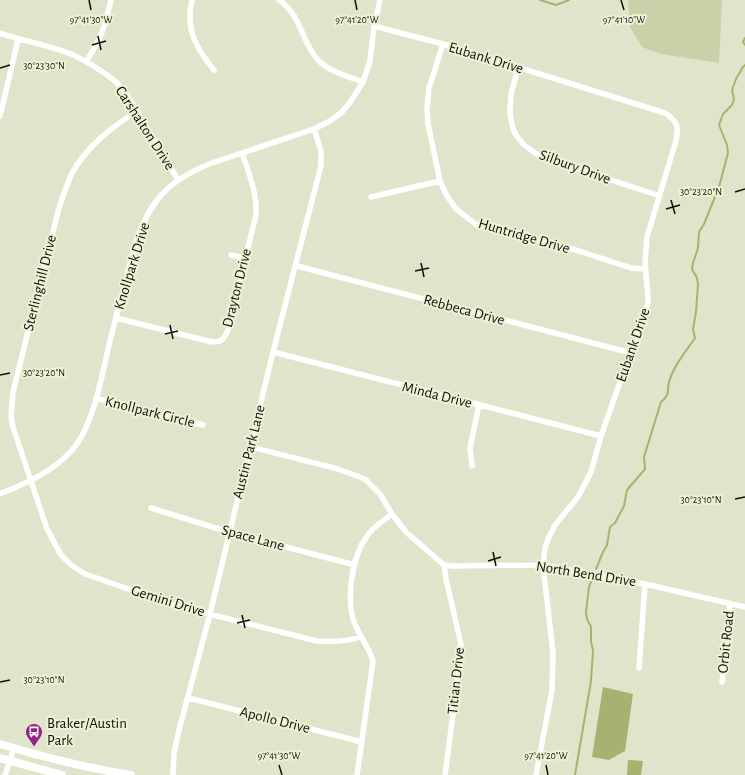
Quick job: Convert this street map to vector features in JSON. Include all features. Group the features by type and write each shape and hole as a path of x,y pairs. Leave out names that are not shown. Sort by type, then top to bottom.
{"main road":[{"path":"0,744 88,767 131,775"},
{"path":"0,758 62,775"}],"street":[{"path":"86,62 99,40 111,0"},
{"path":"192,0 189,19 193,36 197,46 214,70"},
{"path":"279,0 296,18 312,52 318,60 326,67 336,72 363,82"},
{"name":"Knollpark Drive","path":"0,494 31,481 59,463 73,449 87,424 96,398 137,239 143,223 158,198 178,180 192,171 314,129 330,121 342,112 363,82 370,61 374,26 380,0"},
{"name":"Eubank Drive","path":"374,26 443,44 665,113 673,119 677,126 678,135 647,238 645,252 648,303 601,436 591,472 578,497 555,525 545,548 543,565 553,653 552,690 536,775"},
{"name":"Carshalton Drive","path":"0,33 18,40 53,48 73,55 117,83 125,92 137,111 178,180"},
{"path":"0,116 18,40"},
{"name":"Huntridge Drive","path":"443,44 429,88 427,110 428,124 440,181 447,196 456,209 477,225 576,250 631,268 646,269"},
{"name":"Silbury Drive","path":"518,68 511,94 510,114 516,135 524,145 541,158 660,196"},
{"name":"Sterlinghill Drive","path":"31,481 13,427 13,392 59,208 72,173 79,162 106,133 137,111"},
{"name":"Austin Park Lane","path":"173,775 174,753 322,166 321,151 314,129"},
{"name":"Drayton Drive","path":"116,318 212,342 219,342 224,339 228,330 256,215 255,192 242,153"},
{"path":"371,197 440,181"},
{"path":"231,255 245,258"},
{"name":"Rebbeca Drive","path":"297,266 631,353"},
{"name":"Minda Drive","path":"274,352 601,436"},
{"name":"Knollpark Circle","path":"96,398 203,425"},
{"path":"472,466 470,448 479,405"},
{"path":"251,447 338,469 365,479 380,494 392,514 406,532 444,565"},
{"name":"Gemini Drive","path":"31,481 47,529 61,555 71,565 85,574 177,606 317,641 341,642 360,637"},
{"name":"Space Lane","path":"151,508 229,532 355,565"},
{"path":"357,775 373,661 369,651 360,637 354,620 350,595 355,565 361,544 368,535 392,514"},
{"name":"North Bend Drive","path":"444,565 543,565 645,584 745,606"},
{"name":"Titian Drive","path":"444,565 461,644 461,654 445,775"},
{"path":"639,668 645,584"},
{"name":"Orbit Road","path":"722,682 730,603"},
{"name":"Apollo Drive","path":"188,698 362,742"},
{"path":"5,775 14,748"}],"shaded area":[{"path":"628,0 722,0 719,63 661,54 642,47 630,27"},
{"path":"603,687 633,694 625,751 609,760 592,757"},
{"path":"628,760 643,761 641,775 627,775"}],"waterway":[{"path":"540,0 556,5 569,0"},
{"path":"745,38 743,42 745,45"},
{"path":"596,569 607,545 610,527 615,523 624,506 627,490 645,469 644,457 661,402 668,393 669,382 673,371 695,338 693,329 698,284 697,278 692,269 693,263 698,248 699,232 704,224 719,187 728,153 727,145 719,125 723,114 732,105 734,99 732,90 736,79 745,65"},
{"path":"575,775 591,681 593,650 591,642 591,627 587,619 586,612 589,587 592,579"}],"place":[{"name":"Braker/Austin Park","path":"34,747"}]}
